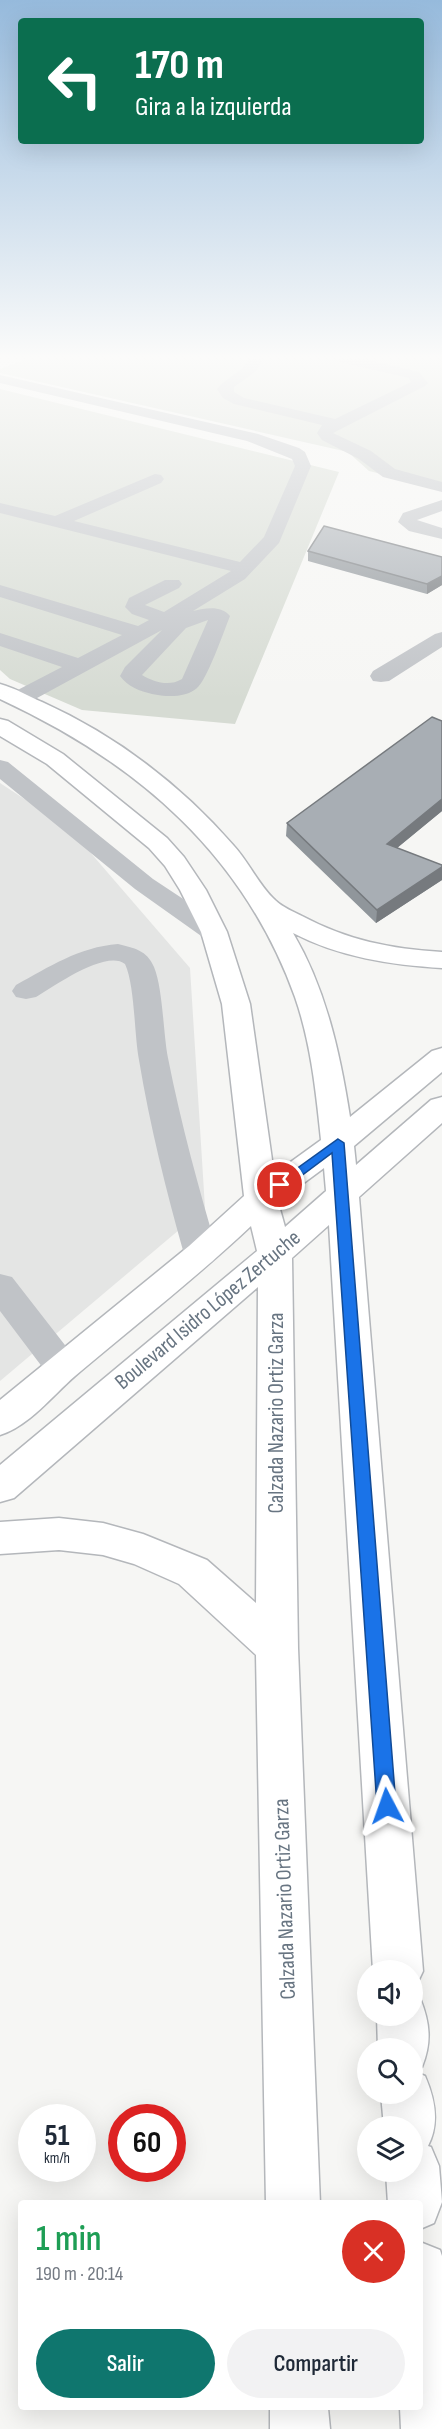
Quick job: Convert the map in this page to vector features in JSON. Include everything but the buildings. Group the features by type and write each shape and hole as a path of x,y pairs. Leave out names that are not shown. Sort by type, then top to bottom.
{"main road":[{"path":"5,702 96,740 146,774 185,806 223,846 263,904 280,932 309,998 328,1076 338,1143 397,1960"},
{"name":"Calzada Nazario Ortiz Garza","path":"5,702 55,759 158,843 176,862 214,932 236,1004 261,1199 275,1254 277,1648 293,2200"},
{"path":"263,904 297,926 352,949 386,956 442,960"},
{"path":"0,1421 62,1367 201,1254 261,1199 338,1143 442,1057"},
{"name":"Boulevard Isidro López Zertuche","path":"0,1487 275,1254 442,1107"},
{"path":"0,1538 59,1534 103,1539 143,1550 193,1572 277,1648"},
{"path":"413,2182 415,2200"},
{"path":"423,2313 431,2429"},
{"path":"299,2410 300,2429"}],"lane":[{"path":"5,702 118,637 163,619 233,572 272,539 300,472"},
{"path":"388,472 442,487"},
{"path":"59,521 154,479"},
{"path":"442,505 410,517 407,522 415,527 442,534"},
{"path":"10,514 233,572"},
{"path":"10,514 59,521 233,572"},
{"path":"163,619 151,652 131,676 142,683 171,690 183,689 191,683 220,616 212,613 163,619 135,607 136,603 172,584"},
{"path":"0,591 90,619 118,637 151,652"},
{"path":"34,650 90,619"},
{"path":"381,676 442,638"},
{"path":"0,639 71,663"},
{"path":"0,767 144,884 214,932"},
{"path":"26,991 98,953 121,952 132,956 138,962 142,974 148,1027 166,1128 201,1254"},
{"path":"0,1286 62,1367"}],"shaded area":[{"path":"0,472 339,472 235,724 82,710 10,679 0,670"},
{"path":"374,472 442,472 442,489"},
{"path":"0,783 70,829 190,968 205,1208 0,1381"}],"route":[{"path":"280,1185 338,1143 387,1806"}]}
